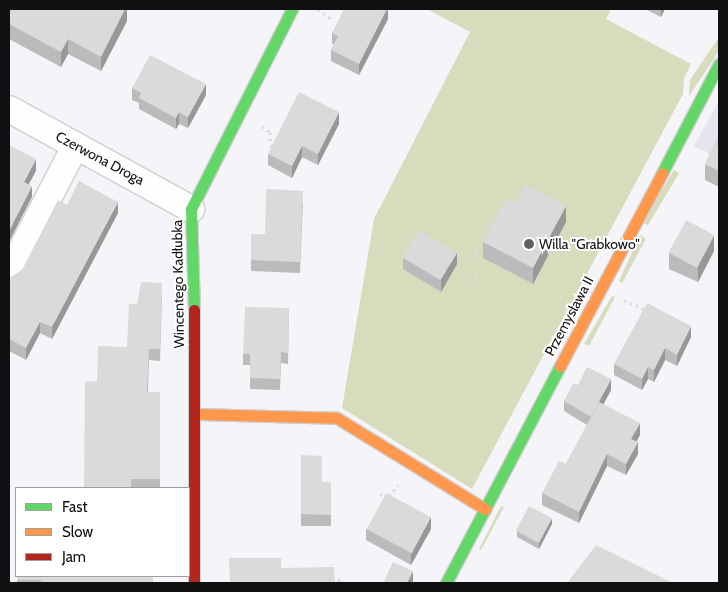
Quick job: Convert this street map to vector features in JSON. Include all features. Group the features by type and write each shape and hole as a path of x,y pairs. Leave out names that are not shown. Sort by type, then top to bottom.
{"street":[{"name":"Wincentego Kadłubka","path":"194,583 195,414 191,209 292,9"},
{"name":"Przemysława II","path":"446,583 719,64"},
{"name":"Czerwona Droga","path":"9,109 191,209"},
{"path":"9,274 76,145"},
{"path":"195,414 337,418 485,509"}],"path":[{"path":"318,9 334,20"},
{"path":"259,123 270,132 271,154"},
{"path":"477,288 476,251 489,221"},
{"path":"616,296 646,311"},
{"path":"380,494 394,502"}],"shaded area":[{"path":"719,100 719,159 694,146"}],"green space":[{"path":"427,9 611,9 606,19 691,64 684,78 683,94 472,489 342,408 374,219 470,32"},
{"path":"719,37 719,51 689,96 690,80"},
{"path":"674,170 679,173 648,225 643,222"},
{"path":"640,235 646,239 622,283 619,281"},
{"path":"612,296 615,297 589,346 584,344"},
{"path":"501,506 504,507 481,550 479,549"}],"building":[{"path":"9,9 125,9 101,57 68,39 61,52 9,24"},
{"path":"344,9 387,9 359,64 331,50 338,36 332,33"},
{"path":"150,55 206,84 188,117 179,112 176,118 139,98 141,93 132,88"},
{"path":"299,92 339,112 318,154 302,146 292,166 268,154"},
{"path":"719,135 719,171 705,164"},
{"path":"9,145 36,159 24,182 32,186 9,231"},
{"path":"79,181 118,202 52,327 40,322 26,348 9,339 9,277 22,270 58,200 67,205"},
{"name":"Willa \"Grabkowo\"","path":"525,185 566,206 533,268 483,242 506,198 515,203"},
{"path":"266,189 303,191 300,262 251,260 251,234 265,234"},
{"path":"686,220 714,235 697,268 669,253"},
{"path":"419,230 457,253 440,280 403,257"},
{"path":"141,282 162,283 160,349 149,349 147,392 160,392 160,479 131,479 131,487 84,487 85,382 97,381 98,346 127,347 129,304 137,304"},
{"path":"647,303 691,326 677,355 665,348 654,370 648,367 642,379 614,364"},
{"path":"245,307 289,308 288,353 281,352 280,379 250,378 250,354 243,354"},
{"path":"587,367 611,379 591,417 564,401 573,383 578,385"},
{"path":"599,402 640,423 631,439 638,442 626,464 607,454 579,512 542,493 559,461 566,464"},
{"path":"301,455 322,456 322,482 331,483 331,515 301,514"},
{"path":"386,493 431,517 412,553 367,529"},
{"path":"529,506 552,518 539,543 516,531"},
{"path":"596,545 673,583 567,583"},
{"path":"229,558 281,558 281,568 334,567 335,583 230,583"},
{"path":"393,562 413,571 407,583 383,583"},
{"path":"340,576 340,581 348,583 336,583"},
{"path":"17,577 153,577 153,583 41,583 41,580 17,580"}],"traffic: fast":[{"path":"194,310 191,209 292,9"},
{"path":"662,173 719,64"},
{"path":"446,583 560,366"}],"traffic: slow":[{"path":"560,366 662,173"},
{"path":"195,414 337,418 485,509"}],"traffic: jam":[{"path":"194,310 194,583"}],"place":[{"name":"Willa \"Grabkowo\"","path":"529,244"}]}
